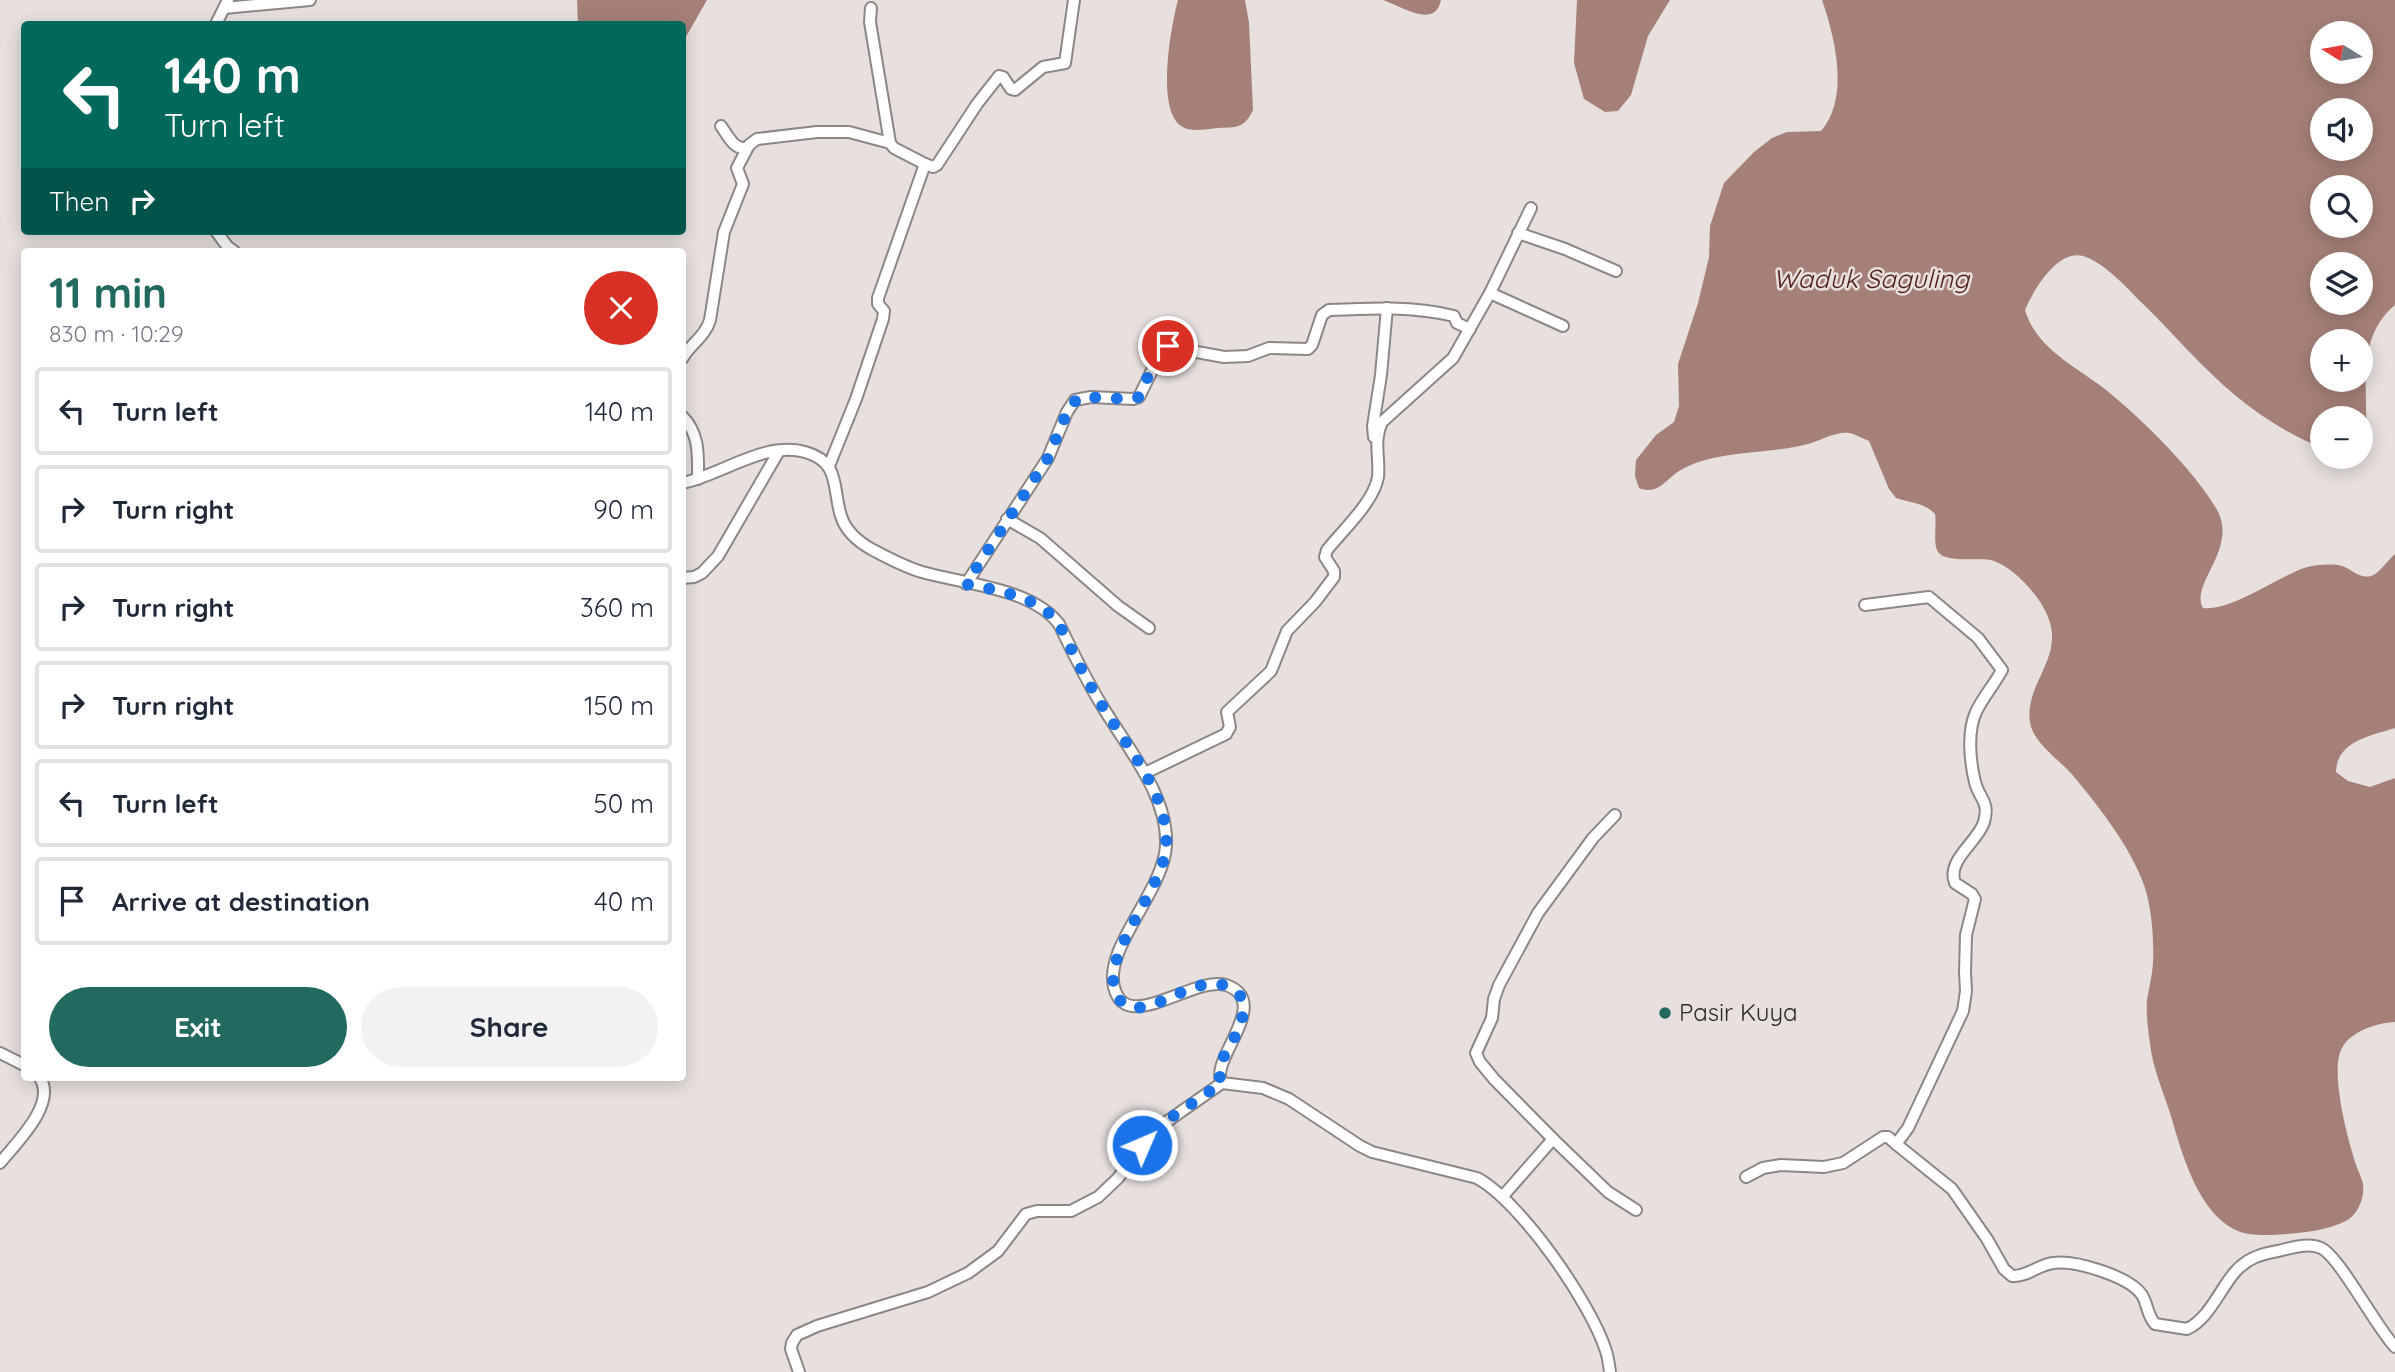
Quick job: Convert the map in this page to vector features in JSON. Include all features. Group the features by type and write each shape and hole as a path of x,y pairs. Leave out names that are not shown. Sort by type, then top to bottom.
{"street":[{"path":"218,21 226,4 310,0"},
{"path":"871,8 890,142 894,148 933,167 937,165 976,104 999,76 1015,90 1043,67 1065,63 1074,0"},
{"path":"721,126 739,149 748,147"},
{"path":"686,352 705,334 710,320 722,244 743,184 738,164 748,147 757,139 826,132 849,132 890,142"},
{"path":"829,466 856,399 883,319 884,311 878,304 878,298 925,164"},
{"path":"1145,773 1226,734 1230,727 1227,712 1274,666 1287,631 1334,577 1334,571 1325,553 1369,499 1374,489 1378,469 1377,441 1382,422 1453,358 1490,293 1531,208"},
{"path":"1518,233 1616,271"},
{"path":"1490,293 1563,326"},
{"path":"966,584 1048,458 1067,412 1075,400 1081,397 1139,397 1164,346 1224,357 1248,356 1269,348 1308,349 1326,311 1387,308 1450,315 1454,316 1460,325 1470,329"},
{"path":"1377,441 1373,435 1373,425 1387,308"},
{"path":"686,420 691,425 698,444 698,480"},
{"path":"686,578 702,573 718,556 779,451"},
{"path":"686,482 779,451 807,453 829,466 834,476 841,516 846,527 856,539 871,549 918,571 1020,597 1050,613 1059,624 1100,702 1145,773 1162,815 1166,834 1164,862 1153,890 1117,957 1113,980 1115,990 1124,1004 1139,1008 1206,984 1219,984 1235,990 1241,997 1242,1019 1236,1038 1220,1065 1222,1083"},
{"path":"1007,519 1040,538 1110,600 1149,628"},
{"path":"1865,605 1929,597 1978,638 2002,670 1975,713 1971,735 1976,786 1986,802 1984,822 1957,863 1953,876 1955,883 1972,894 1975,900 1966,935 1965,1005 1947,1049 1908,1128 1896,1144"},
{"path":"1615,815 1593,838 1538,913 1499,985 1492,1018 1476,1053 1494,1079 1553,1139 1608,1192 1636,1210"},
{"path":"0,1053 21,1064"},
{"path":"0,1163 42,1108 45,1089 41,1081"},
{"path":"799,1372 791,1349 797,1335 817,1326 928,1292 968,1273 998,1251 1026,1214 1037,1211 1070,1211 1098,1197 1118,1178 1152,1132 1222,1083 1263,1088 1296,1103 1372,1152 1477,1178 1503,1196 1562,1269 1583,1302 1606,1351 1610,1372"},
{"path":"1746,1177 1763,1168 1781,1165 1824,1167 1843,1163 1883,1137 1888,1137 1952,1189 2004,1269 2012,1276 2023,1275 2055,1262 2102,1270 2138,1290 2155,1324 2187,1329 2198,1322 2246,1261 2295,1247 2319,1247 2336,1260 2395,1347"},
{"path":"1503,1196 1553,1139"}],"water":[{"path":"577,0 707,0 686,37 686,21 578,21"},
{"path":"1178,0 1245,0 1249,23 1253,110 1243,124 1204,130 1189,129 1181,126 1173,116 1167,85 1169,47"},
{"path":"1383,0 1441,0 1438,9 1425,15"},
{"path":"1577,0 1670,0 1648,36 1631,95 1618,111 1605,112 1584,99 1574,63"},
{"name":"Waduk Saguling","path":"1822,0 2395,0 2395,305 2377,326 2373,336 2373,329 2310,329 2310,392 2366,392 2366,406 2310,406 2310,442 2299,437 2267,419 2236,396 2114,276 2083,256 2073,256 2055,265 2040,283 2025,310 2039,337 2049,348 2139,418 2182,463 2216,508 2222,523 2222,537 2219,551 2202,588 2203,608 2227,604 2313,566 2338,565 2359,575 2371,576 2395,554 2395,728 2356,741 2342,753 2336,772 2348,781 2370,787 2395,778 2395,1022 2373,1026 2358,1033 2346,1042 2339,1058 2338,1085 2343,1117 2363,1189 2357,1210 2339,1224 2287,1234 2244,1233 2228,1226 2215,1214 2195,1183 2180,1147 2151,1052 2147,1000 2153,968 2153,945 2151,914 2144,885 2114,829 2075,778 2042,745 2032,730 2032,697 2051,649 2052,636 2047,614 2028,586 1994,561 1955,559 1941,555 1936,546 1935,514 1922,505 1896,498 1889,489 1869,441 1852,434 1839,433 1808,444 1727,455 1695,463 1657,488 1639,488 1635,476 1636,460 1656,435 1674,422 1679,406 1678,364 1698,303 1709,257 1710,226 1724,183 1772,138 1787,132 1821,131 1830,117 1837,85 1831,32"}],"place":[{"name":"Pasir Kuya","path":"1665,1013"}],"route":[{"path":"1142,1145 1152,1132 1166,1121 1222,1083 1220,1065 1236,1038 1242,1019 1241,997 1228,986 1206,984 1139,1008 1124,1004 1119,998 1113,980 1114,966 1120,948 1153,890 1164,862 1166,834 1153,789 1081,669 1059,624 1050,613 1020,597 966,584 994,537 1048,458 1070,405 1081,397 1139,397 1160,349 1168,346"}]}
